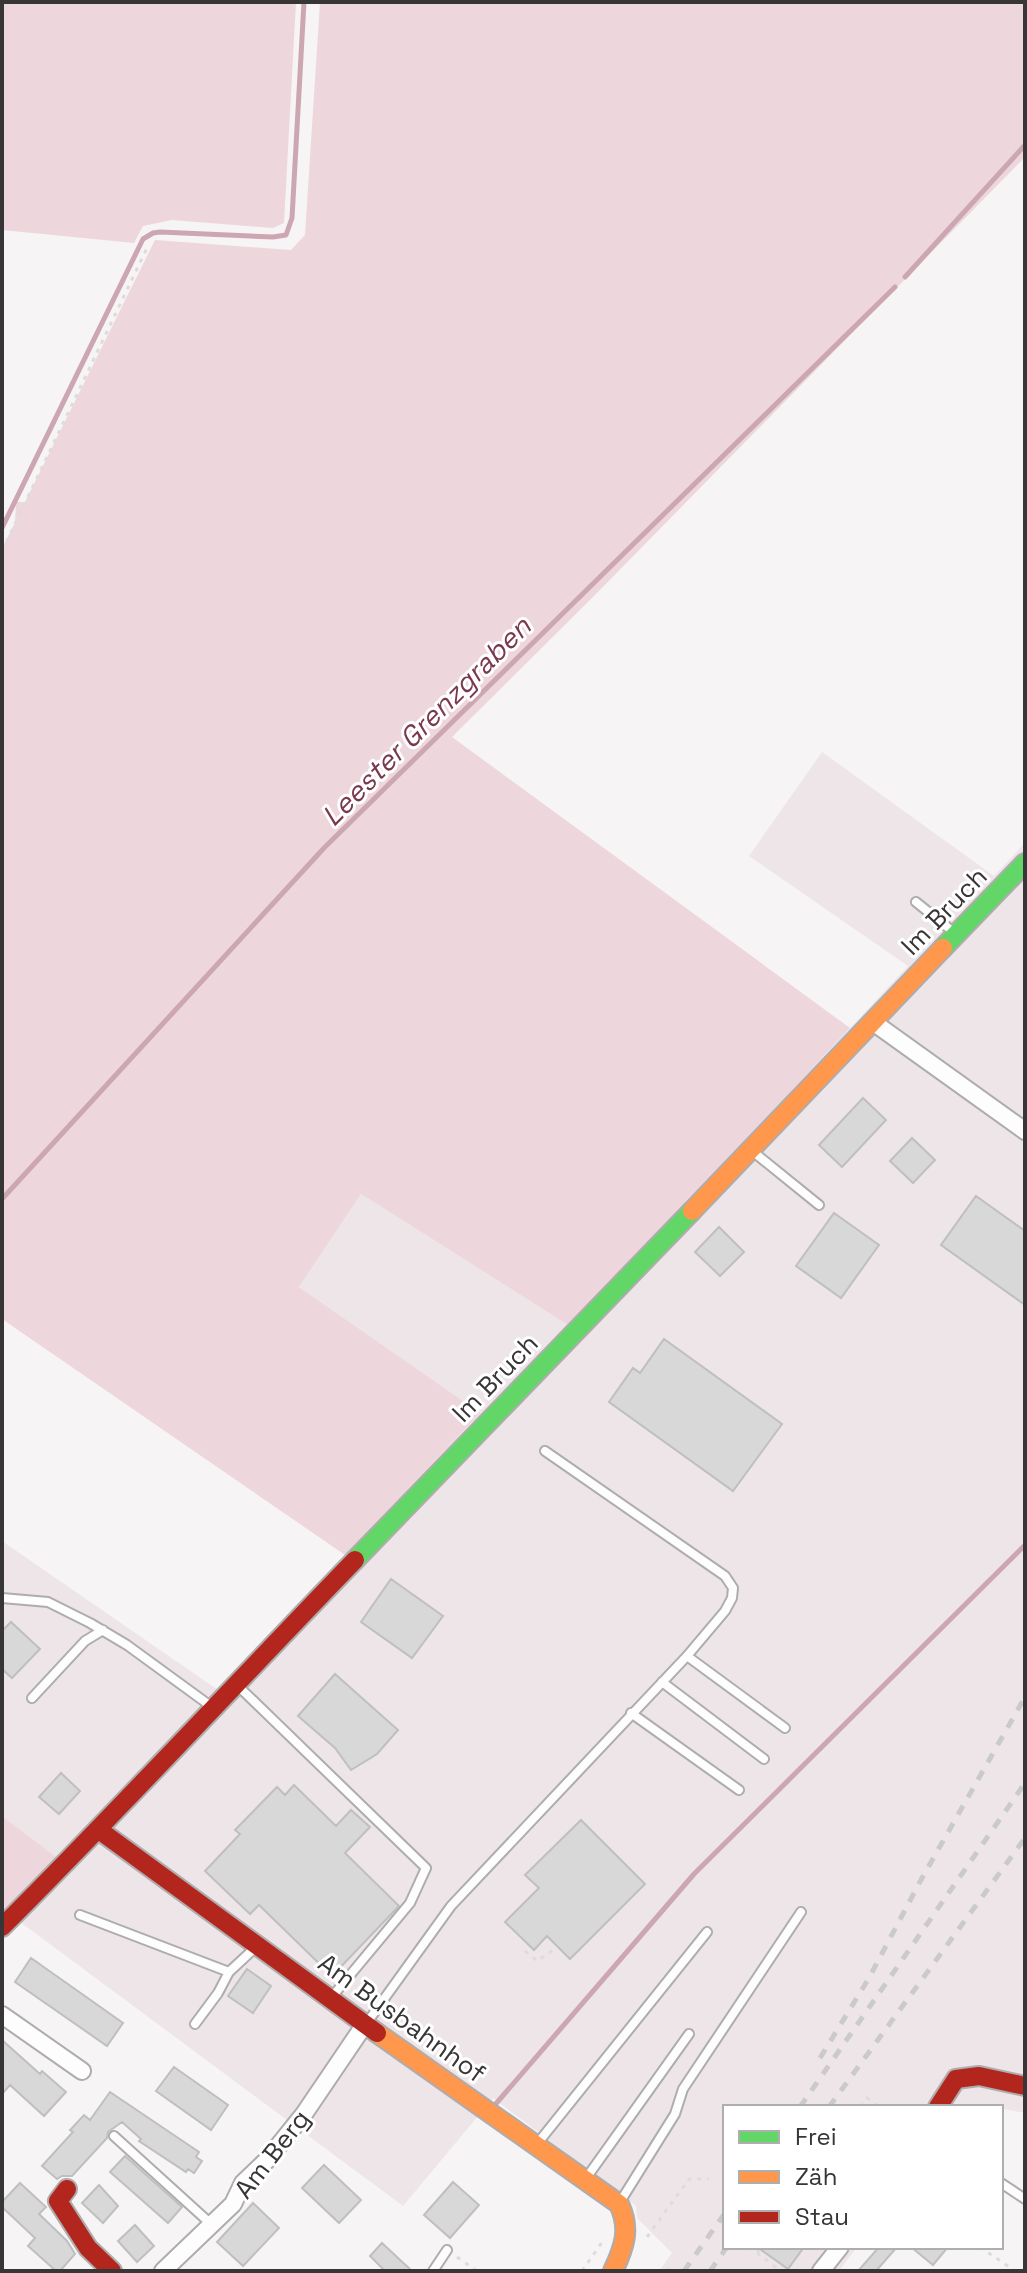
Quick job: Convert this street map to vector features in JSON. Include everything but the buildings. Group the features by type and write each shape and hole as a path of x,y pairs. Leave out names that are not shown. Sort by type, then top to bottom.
{"street":[{"name":"Im Bruch","path":"2,1927 99,1830 235,1684 1025,863"},
{"path":"873,1022 1025,1131"},
{"name":"Am Busbahnhof","path":"99,1830 619,2204"},
{"path":"2,2015 82,2071"},
{"name":"Am Berg","path":"163,2271 233,2204 243,2183 267,2160 304,2114 365,2024"},
{"path":"939,2105 956,2079 979,2076 1025,2086"},
{"path":"67,2189 58,2201 88,2248 112,2271"},
{"path":"613,2271 623,2252 627,2235 627,2217 619,2204"},
{"path":"821,2271 838,2249"}],"lane":[{"path":"916,902 957,934"},
{"path":"750,1150 819,1205"},
{"path":"365,2024 451,1906 687,1656 725,1611 732,1598 733,1588 725,1576 545,1451"},
{"path":"2,1598 48,1602 103,1630 213,1708"},
{"path":"32,1698 85,1641 103,1630"},
{"path":"687,1656 785,1728"},
{"path":"662,1682 764,1759"},
{"path":"235,1684 426,1868 410,1903 330,1999"},
{"path":"631,1713 739,1790"},
{"path":"619,2204 675,2114 683,2089 801,1912"},
{"path":"80,1915 229,1972"},
{"path":"536,2146 707,1932"},
{"path":"195,2024 229,1972 258,1946"},
{"path":"585,2180 689,2034"},
{"path":"114,2136 211,2224"},
{"path":"1003,2184 1025,2199"},
{"path":"433,2271 447,2250"}],"path":[{"path":"2,551 147,248"},
{"path":"525,1951 537,1961 556,1948"},
{"path":"862,2105 867,2098 876,2105"},
{"path":"641,2247 655,2223 689,2179 709,2179"},
{"path":"752,2249 781,2271"},
{"path":"757,2253 760,2249"},
{"path":"983,2249 1015,2271"},
{"path":"447,2250 477,2271"}],"shaded area":[{"path":"2,2 296,2 284,223 273,228 172,220 143,226 134,243 2,230"},
{"path":"320,2 1025,2 1025,157 452,737 850,1028 571,1327 361,1194 299,1287 480,1413 345,1555 2,1319 2,548 15,523 16,502 25,502 155,240 291,250 305,235"},
{"path":"822,752 994,876 1025,843 1025,2113 1003,2109 1003,2105 979,2104 723,2105 723,2249 856,2249 839,2271 659,2271 672,2253 637,2218 636,2206 493,2098 403,2206 4,1910 56,1858 2,1816 2,1541 218,1690 479,1413 299,1287 361,1194 571,1327 908,966 749,856"},
{"path":"2,1816 56,1857 2,1912"}],"waterway":[{"path":"2,528 143,239 160,232 286,235 292,218 304,2"},
{"name":"Leester Grenzgraben","path":"905,277 1025,145"},
{"name":"Leester Grenzgraben","path":"2,1199 324,848 895,287"},
{"path":"494,2106 694,1874 1025,1545"}],"railway":[{"path":"820,2058 869,1978 1025,1697"},
{"path":"801,2105 1025,1783"},
{"path":"830,2105 1025,1838"},
{"path":"684,2271 723,2216"},
{"path":"710,2271 726,2249"}],"traffic: fast":[{"path":"943,948 1025,863"},
{"path":"355,1560 692,1211"}],"traffic: slow":[{"path":"692,1211 943,948"},
{"path":"377,2033 619,2204 625,2222 625,2238 613,2271"}],"traffic: jam":[{"path":"2,1927 355,1560"},
{"path":"99,1830 377,2033"},
{"path":"939,2105 956,2079 979,2076 1025,2086"},
{"path":"67,2189 58,2201 88,2248 112,2271"}]}
